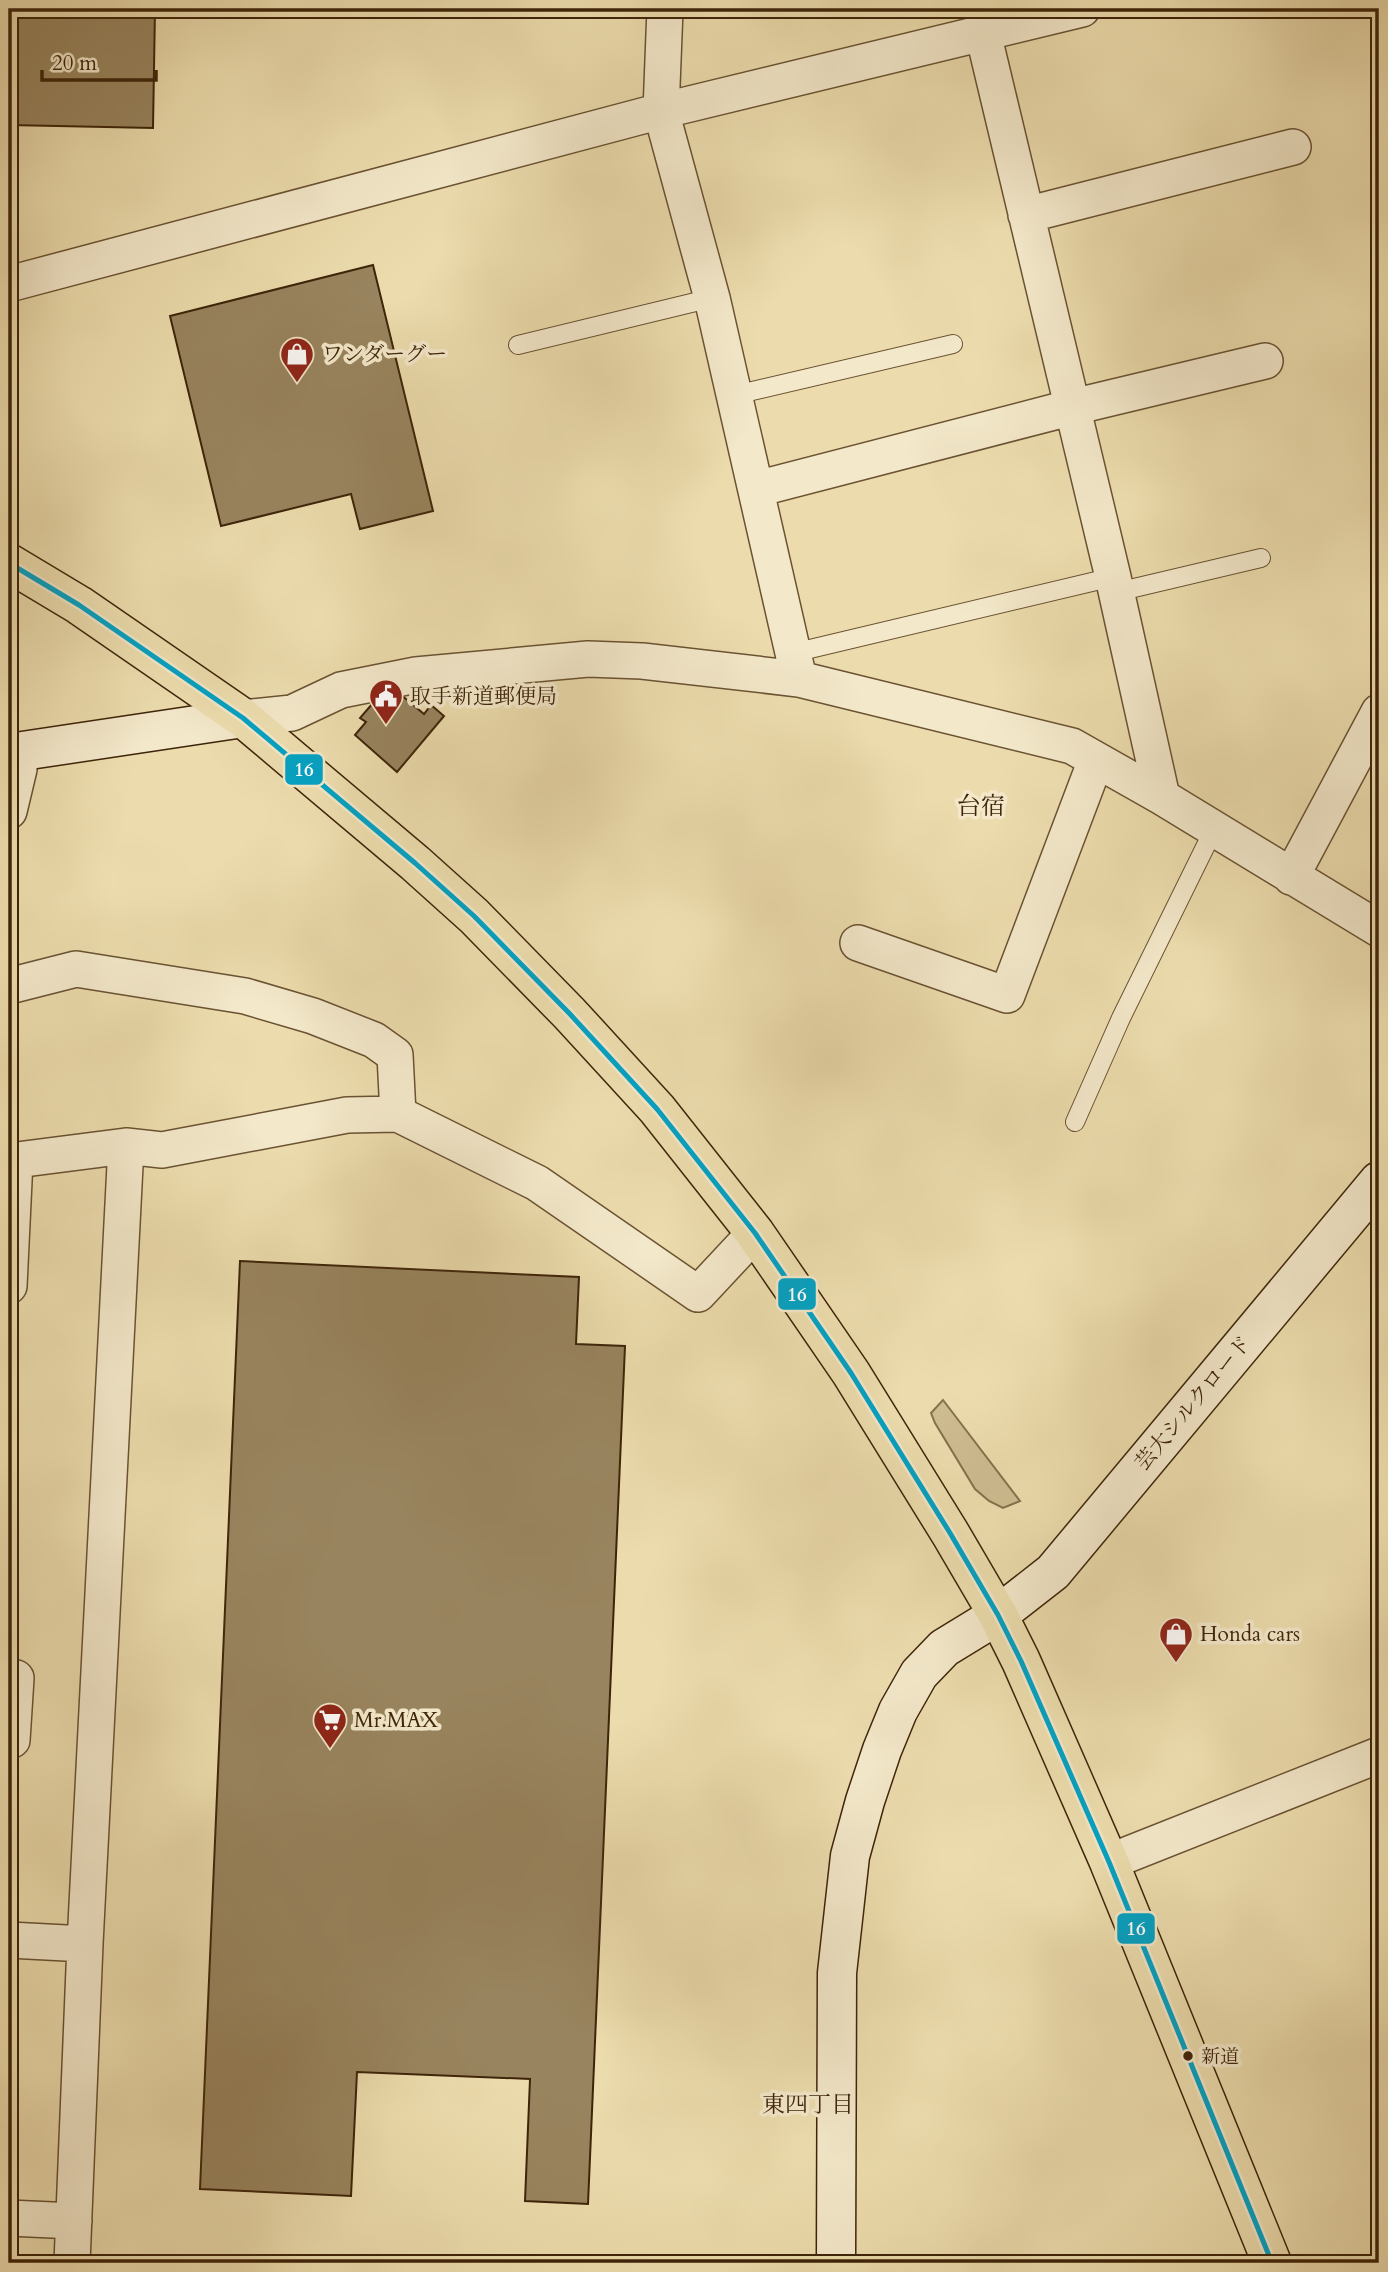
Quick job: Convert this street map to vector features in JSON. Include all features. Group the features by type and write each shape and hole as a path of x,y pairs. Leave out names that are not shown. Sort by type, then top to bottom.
{"main road":[{"path":"9,563 79,605 243,718 415,863 474,916 569,1013 657,1109 755,1233 851,1373 998,1615 1109,1861 1272,2263"}],"street":[{"path":"665,9 661,111 712,298 796,666"},
{"path":"9,284 661,111 1082,9"},
{"path":"983,33 1115,584 1162,797"},
{"path":"1027,215 1293,147"},
{"path":"757,489 1073,407 1265,361"},
{"path":"9,811 19,769 13,752 292,713 341,690 416,674 588,659 796,666 1072,746 1162,797 1379,929"},
{"path":"1291,877 1379,712"},
{"path":"858,943 1007,995 1096,760"},
{"path":"9,986 76,969 245,996 313,1016 374,1040 395,1055 398,1114"},
{"path":"9,1286 12,1161 126,1146 162,1150 347,1115 398,1114 537,1183 698,1294 755,1233"},
{"path":"72,2263 85,1944 126,1146"},
{"name":"芸大シルクロード","path":"836,2263 837,1973 850,1856 865,1801 898,1711 919,1674 944,1648 998,1615 1053,1572 1379,1181"},
{"path":"9,1740 12,1740 16,1678"},
{"path":"1109,1861 1379,1755"},
{"path":"9,1940 85,1944"},
{"path":"9,2218 74,2221"}],"lane":[{"path":"518,345 712,298"},
{"path":"735,395 953,344"},
{"path":"796,666 1115,584 1261,558"},
{"path":"1074,1122 1121,1018 1214,829"}],"shaded area":[{"path":"943,1400 1020,1501 1003,1508 975,1489 931,1413"}],"building":[{"path":"9,9 155,9 153,128 9,125"},
{"path":"373,265 433,511 360,529 351,494 221,526 170,316"},
{"path":"400,694 424,714 431,705 444,716 397,772 355,735 366,722 360,718 373,703 384,712"},
{"path":"240,1261 579,1277 576,1344 625,1346 588,2204 525,2201 530,2079 357,2072 351,2196 200,2189"}],"transit line":[{"name":"16","path":"9,563 79,605 243,718 415,863 474,916 569,1013 657,1109 755,1233 851,1373 998,1615 1021,1661 1109,1862 1272,2263"}],"place":[{"name":"ワンダーグー","path":"297,384"},
{"name":"取手新道郵便局","path":"386,726"},
{"name":"Honda cars","path":"1176,1664"},
{"name":"Mr.MAX","path":"330,1750"},
{"name":"新道","path":"1188,2056"}],"district":[{"name":"台宿","path":"981,806"},
{"name":"東四丁目","path":"808,2104"}]}
